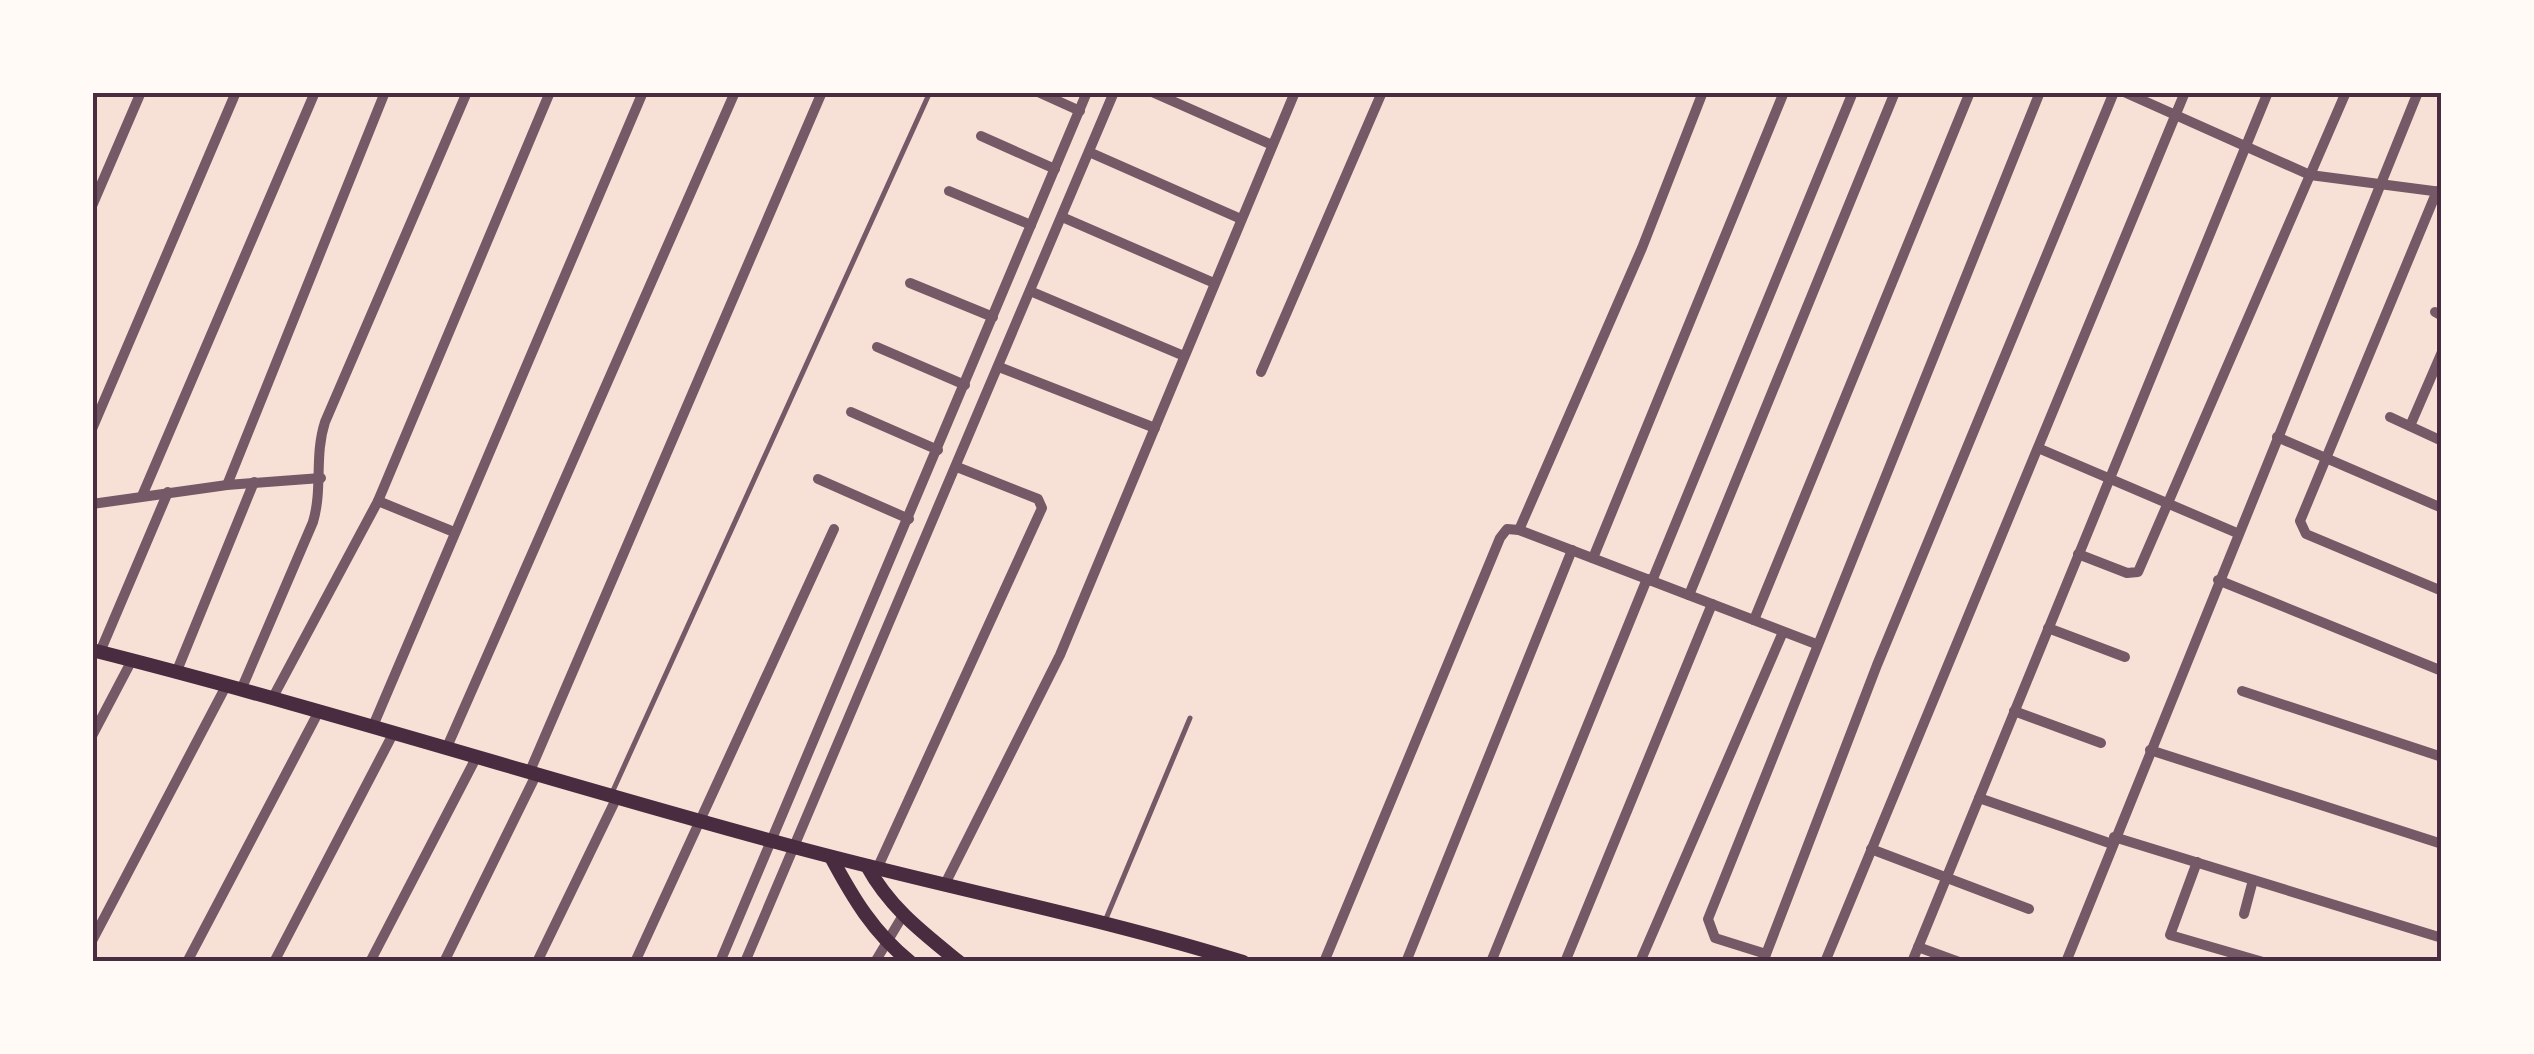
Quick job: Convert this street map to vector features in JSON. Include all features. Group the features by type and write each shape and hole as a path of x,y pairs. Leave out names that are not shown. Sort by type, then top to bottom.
{"main road":[{"path":"96,651 796,848 944,886 1106,921 1244,962"},
{"path":"831,857 856,904 885,941 910,962"},
{"path":"872,867 883,897 959,962"}],"street":[{"path":"92,206 141,92"},
{"path":"92,429 236,92"},
{"path":"142,496 315,92"},
{"path":"227,485 385,92"},
{"path":"92,941 234,688 313,522 322,478 318,454 324,422 467,92"},
{"path":"272,699 378,501 550,92"},
{"path":"372,726 643,92"},
{"path":"447,747 735,92"},
{"path":"444,962 534,772 822,92"},
{"path":"1038,92 1080,110"},
{"path":"720,962 774,842 1087,92"},
{"path":"745,962 1114,92"},
{"path":"1152,92 1272,145"},
{"path":"944,886 1060,655 1296,92"},
{"path":"1261,372 1382,92"},
{"path":"1518,530 1642,248 1703,92"},
{"path":"1593,558 1784,92"},
{"path":"1491,962 1853,92"},
{"path":"1689,595 1896,92"},
{"path":"1754,620 1970,92"},
{"path":"2040,92 1708,919 1714,938 1765,958 1920,560 2114,92"},
{"path":"2124,92 2248,144 2310,175 2440,192 2300,521 2306,534 2442,591"},
{"path":"1825,962 2185,92"},
{"path":"1912,962 2268,92"},
{"path":"2078,554 2127,573 2138,572 2346,92"},
{"path":"2066,962 2418,92"},
{"path":"981,136 1055,169"},
{"path":"1089,152 1241,219"},
{"path":"949,191 1032,225"},
{"path":"1062,217 1214,283"},
{"path":"910,283 993,317"},
{"path":"1030,292 1184,356"},
{"path":"877,347 965,385"},
{"path":"2410,426 2442,352"},
{"path":"999,366 1156,428"},
{"path":"851,412 938,450"},
{"path":"2390,417 2442,441"},
{"path":"2276,438 2442,508"},
{"path":"2038,448 2237,533"},
{"path":"872,867 1042,508 1038,499 956,467"},
{"path":"92,504 227,485 322,478"},
{"path":"818,479 908,519"},
{"path":"176,673 254,482"},
{"path":"96,651 168,492"},
{"path":"378,501 454,532"},
{"path":"635,962 834,529"},
{"path":"1324,962 1507,529 1816,644"},
{"path":"1406,962 1572,550"},
{"path":"2218,580 2442,672"},
{"path":"1565,962 1712,604"},
{"path":"2048,628 2124,657"},
{"path":"1640,962 1783,632"},
{"path":"92,736 132,660"},
{"path":"2242,691 2442,757"},
{"path":"187,962 319,711"},
{"path":"2014,711 2101,742"},
{"path":"274,962 394,732"},
{"path":"2150,750 2442,844"},
{"path":"370,962 477,756"},
{"path":"537,962 614,796"},
{"path":"1979,798 2442,938"},
{"path":"1872,849 2029,910"},
{"path":"2196,862 2169,930 2171,937 2262,962"},
{"path":"2244,914 2254,880"},
{"path":"876,962 902,917"},
{"path":"1918,946 1959,962"}],"lane":[{"path":"614,796 930,92"},
{"path":"1106,921 1190,718"}]}
